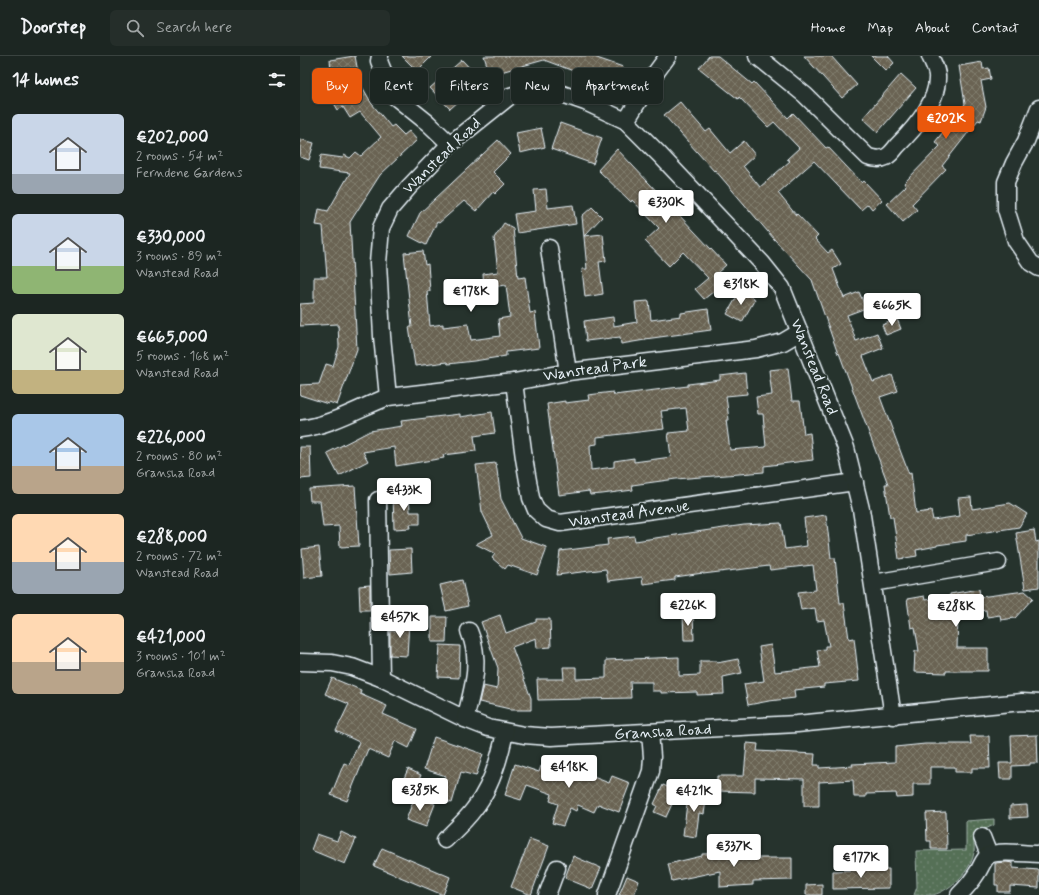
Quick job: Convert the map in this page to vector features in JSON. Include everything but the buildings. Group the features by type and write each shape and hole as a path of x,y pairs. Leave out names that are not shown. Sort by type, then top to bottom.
{"street":[{"path":"380,56 379,61 393,95 428,123 450,144"},
{"path":"626,121 653,76 668,56"},
{"path":"757,56 805,95 868,157 878,160 887,157 909,134 926,111 934,94 938,78 930,56"},
{"name":"Wanstead Road","path":"388,397 382,336 378,263 381,228 390,208 450,144 510,96 532,89 551,90 585,102 626,121 774,276 782,288 846,448 855,482 861,509 893,716"},
{"path":"1039,108 1026,141 1006,182 1006,209 1016,241 1032,263 1039,268"},
{"path":"549,248 568,372"},
{"name":"Wanstead Park","path":"388,397 514,382 568,372 756,349 783,342 800,332"},
{"name":"Wanstead Avenue","path":"514,382 531,498 536,510 546,519 560,523 855,482"},
{"path":"300,429 315,427 346,416 369,404 388,397"},
{"path":"378,500 381,678"},
{"path":"873,583 998,562"},
{"path":"464,719 474,685 476,660 474,642 469,631"},
{"name":"Gransha Road","path":"300,662 332,663 352,667 381,678 464,719 488,728 505,732 551,737 747,728 893,716 1022,702 1039,703"},
{"path":"445,840 475,808 486,790 505,732"},
{"path":"607,895 651,772 652,757 650,732"},
{"path":"982,837 989,855"},
{"path":"959,895 970,883 989,855 999,853 1039,854"},
{"path":"547,895 557,868"}],"green space":[{"path":"994,819 994,825 972,835 974,853 972,861 962,876 955,883 933,895 914,895 917,887 916,851 966,850 966,821"}]}
